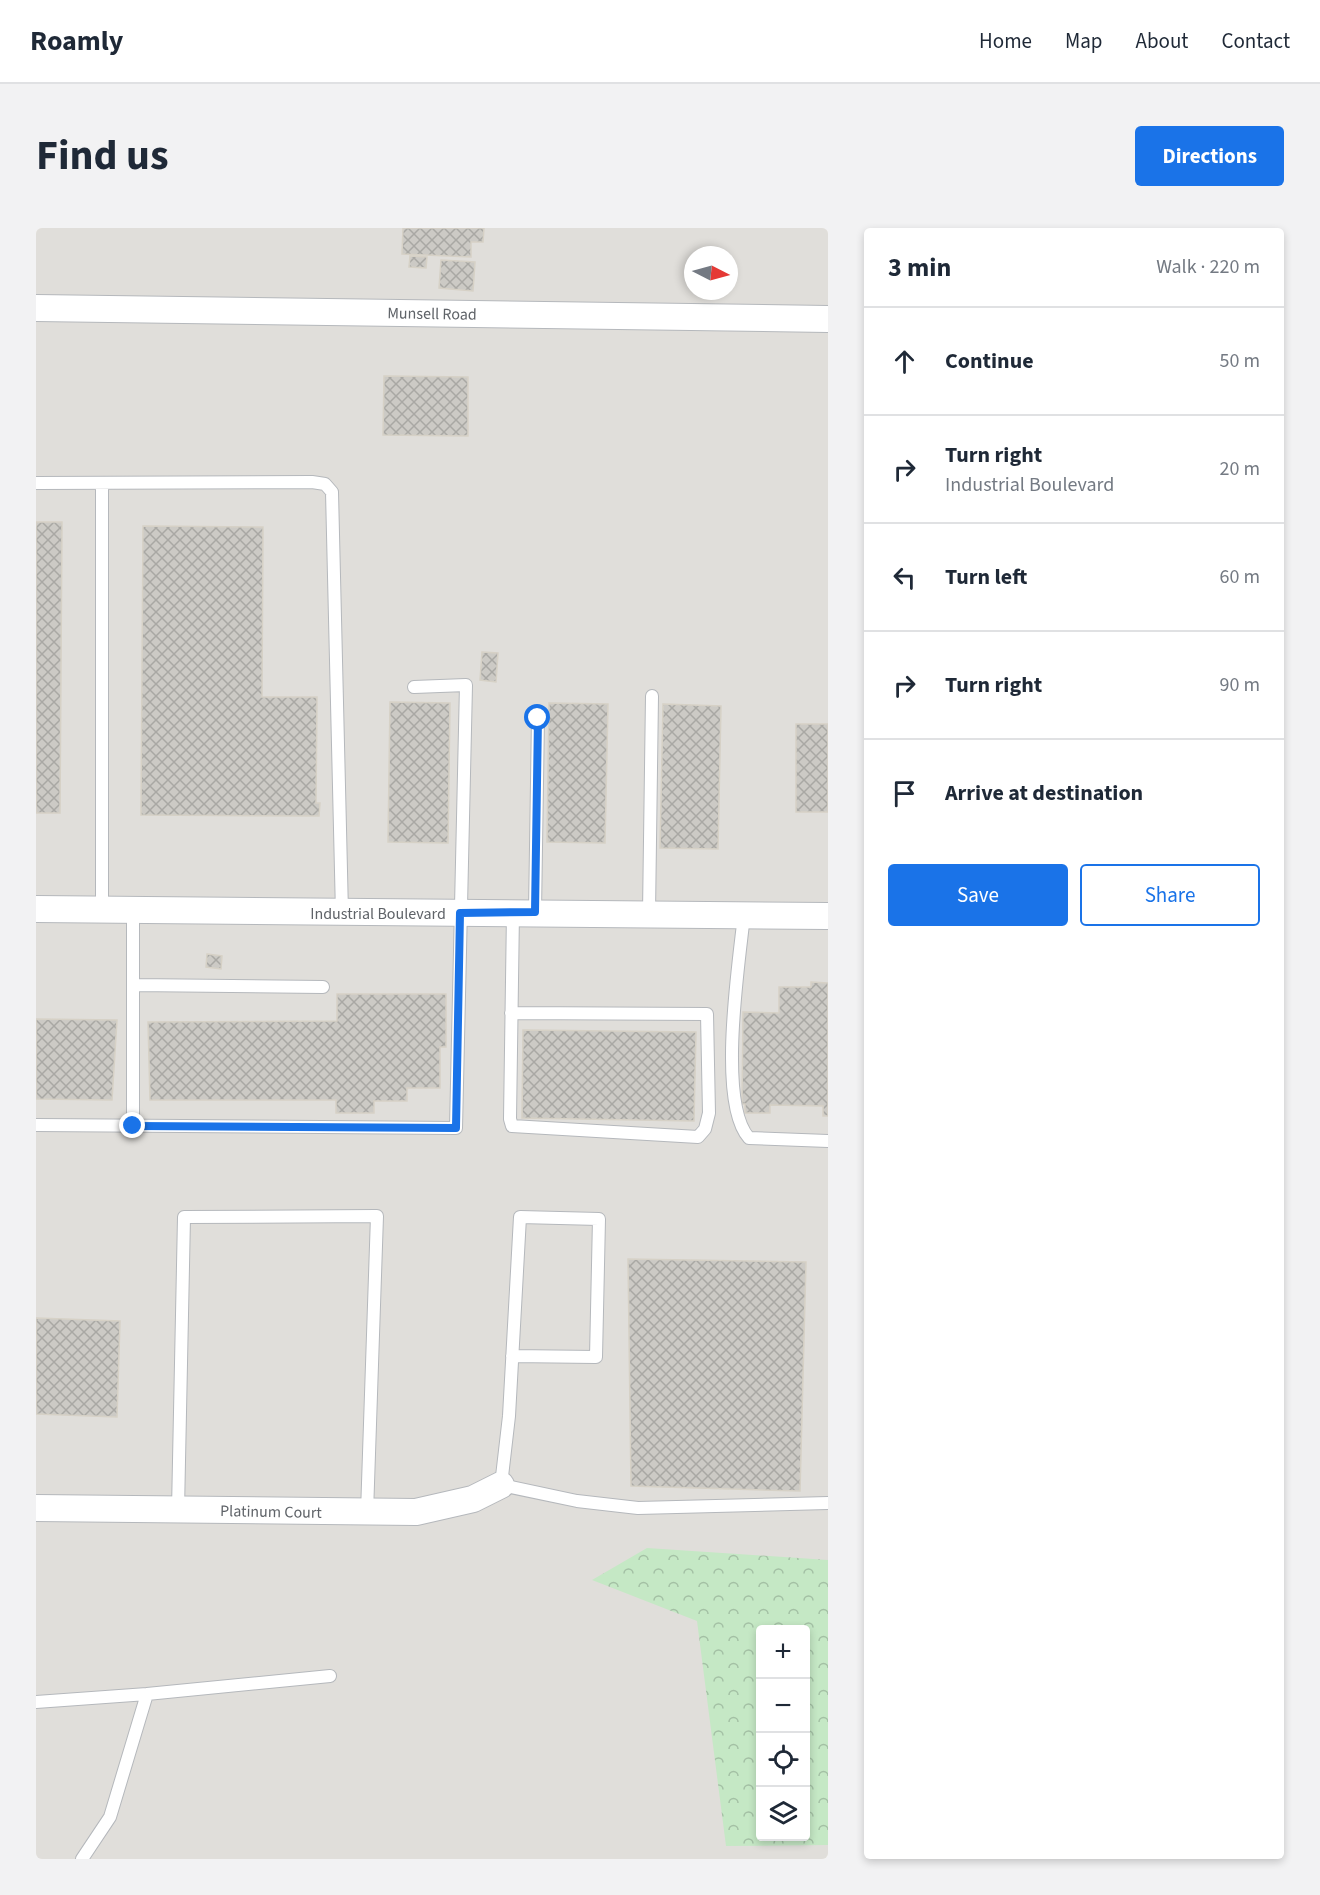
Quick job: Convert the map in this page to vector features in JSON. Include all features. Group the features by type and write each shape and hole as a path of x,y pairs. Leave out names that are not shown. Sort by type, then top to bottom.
{"street":[{"name":"Munsell Road","path":"36,308 828,319"},
{"name":"Industrial Boulevard","path":"36,909 828,916"},
{"name":"Platinum Court","path":"36,1508 416,1512 442,1508 473,1499 501,1485"}],"lane":[{"path":"36,483 312,482 325,484 332,492 342,913"},
{"path":"102,483 102,910"},
{"path":"36,1125 456,1128 466,685 414,687"},
{"path":"649,913 652,696"},
{"path":"512,1013 707,1014 709,1113 705,1129 698,1137 512,1126 510,1119 512,1013 524,912 538,718"},
{"path":"133,910 133,1126"},
{"path":"744,915 734,998 732,1051 735,1097 741,1129 749,1138 828,1141"},
{"path":"133,985 323,987"},
{"path":"178,1510 184,1217 377,1216 367,1513"},
{"path":"512,1356 596,1357 599,1220 520,1217 512,1356 501,1485 577,1501 638,1508 828,1503"},
{"path":"36,1702 147,1694 330,1676"},
{"path":"82,1859 110,1817 147,1694"}],"shaded area":[{"path":"36,228 828,228 828,1859 36,1859"}],"green space":[{"path":"647,1548 828,1560 828,1845 726,1846 697,1621 592,1580"}],"building":[{"path":"403,228 484,228 483,242 471,242 471,257 402,254"},
{"path":"410,256 427,257 426,268 409,267"},
{"path":"441,260 475,262 473,291 439,288"},
{"path":"384,376 468,377 468,436 383,435"},
{"path":"36,522 62,522 60,813 36,813"},
{"path":"143,526 263,527 262,697 317,697 316,803 320,803 319,816 141,815"},
{"path":"482,652 498,653 496,682 480,680"},
{"path":"390,702 450,703 448,843 388,842"},
{"path":"549,703 608,704 605,843 547,842"},
{"path":"663,704 721,706 718,849 660,848"},
{"path":"796,724 828,724 828,812 796,812"},
{"path":"207,954 222,956 221,969 206,967"},
{"path":"811,982 828,983 828,1116 823,1116 823,1106 770,1105 770,1113 745,1113 745,1104 742,1104 743,1012 779,1013 779,987 811,987"},
{"path":"337,994 446,994 446,1047 440,1047 440,1088 407,1088 407,1101 374,1101 374,1113 336,1113 336,1100 150,1100 148,1022 337,1021"},
{"path":"36,1019 117,1020 112,1100 36,1099"},
{"path":"523,1030 696,1032 694,1121 522,1118"},
{"path":"628,1259 806,1262 800,1491 631,1486"},
{"path":"36,1318 120,1321 117,1417 36,1414"}],"route":[{"path":"133,1126 456,1128 460,913 535,912 538,718"}]}
